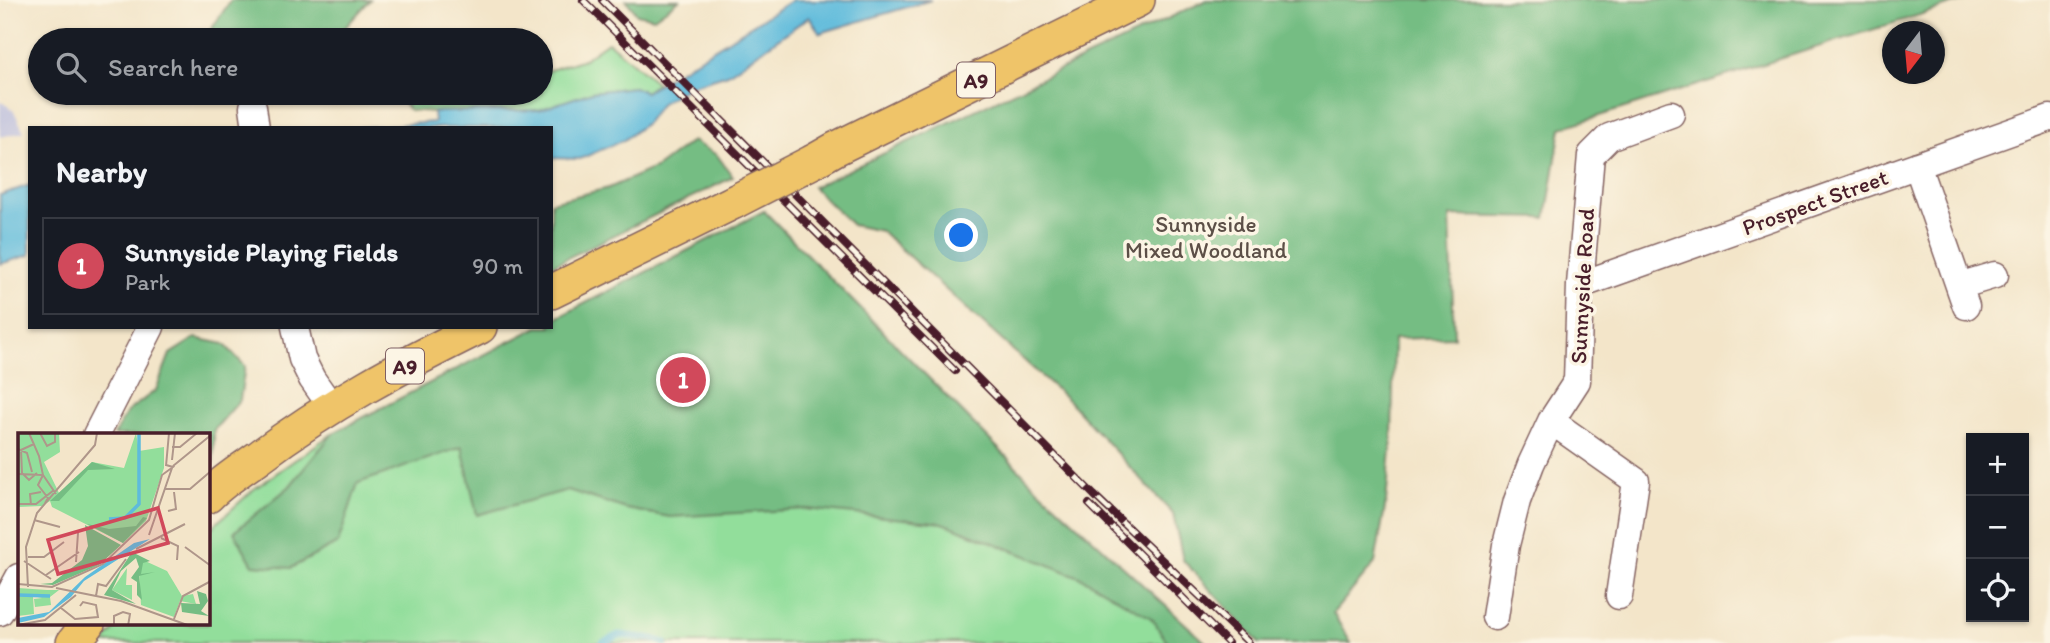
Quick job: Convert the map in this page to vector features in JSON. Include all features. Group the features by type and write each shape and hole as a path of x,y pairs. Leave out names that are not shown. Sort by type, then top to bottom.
{"main road":[{"name":"A9","path":"553,291 1138,0"},
{"name":"A9","path":"210,494 331,406 476,329"},
{"path":"73,643 86,626"}],"street":[{"name":"Sunnyside Road","path":"1494,617 1506,545 1517,501 1551,421 1577,381 1580,285 1591,155 1609,136 1671,114"},
{"name":"Prospect Street","path":"1580,285 2050,118"},
{"path":"1917,166 1963,296 1995,275"},
{"path":"97,433 150,329"},
{"path":"295,329 302,359 331,406"},
{"path":"1551,421 1636,481 1619,596"},
{"path":"0,612 18,579"}],"shaded area":[{"path":"0,100 14,111 24,132 0,137"}],"green space":[{"path":"231,0 370,0 345,28 212,28"},
{"path":"626,0 679,0 654,18 637,14"},
{"name":"Sunnyside Mixed Woodland","path":"1207,0 1967,0 1900,21 1882,21 1882,27 1561,128 1546,218 1450,216 1454,337 1394,339 1392,439 1386,502 1375,563 1333,613 1351,643 1259,643 1183,560 1173,514 1069,401 881,231 852,225 813,187"},
{"path":"608,42 657,83 645,92 634,87 592,92 539,110 433,112 409,110 406,105 553,105 553,69 584,59"},
{"path":"692,141 717,155 733,177 553,265 553,202 609,188 657,167"},
{"path":"764,211 1037,488 1206,643 103,643 117,626 210,626 210,529 254,489 333,433 534,329 553,329 553,320"},
{"path":"764,211 1037,488 1206,643 1168,643 1151,618 1082,578 943,523 806,509 670,517 626,509 568,490 477,515 462,447 358,483 338,543 291,568 253,565 234,532 289,487 333,433 534,329 553,329 553,320"},
{"path":"195,338 224,344 245,366 240,400 214,430 213,465 210,468 210,433 115,433 127,412 156,390 170,354"}],"water":[{"path":"792,0 931,0 820,33 809,17 728,74 689,86 661,103 647,122 624,140 580,159 553,158 553,126 384,126 434,122 433,112 539,110 592,92 634,87 645,92"},
{"path":"28,186 28,256 0,264 0,195"}],"waterway":[{"path":"603,643 619,635 665,643"}],"railway":[{"path":"583,0 955,371"},
{"path":"602,0 1094,495 1249,643"},
{"path":"1089,504 1228,643"}],"place":[{"name":"Sunnyside Playing Fields","path":"683,380"}]}
